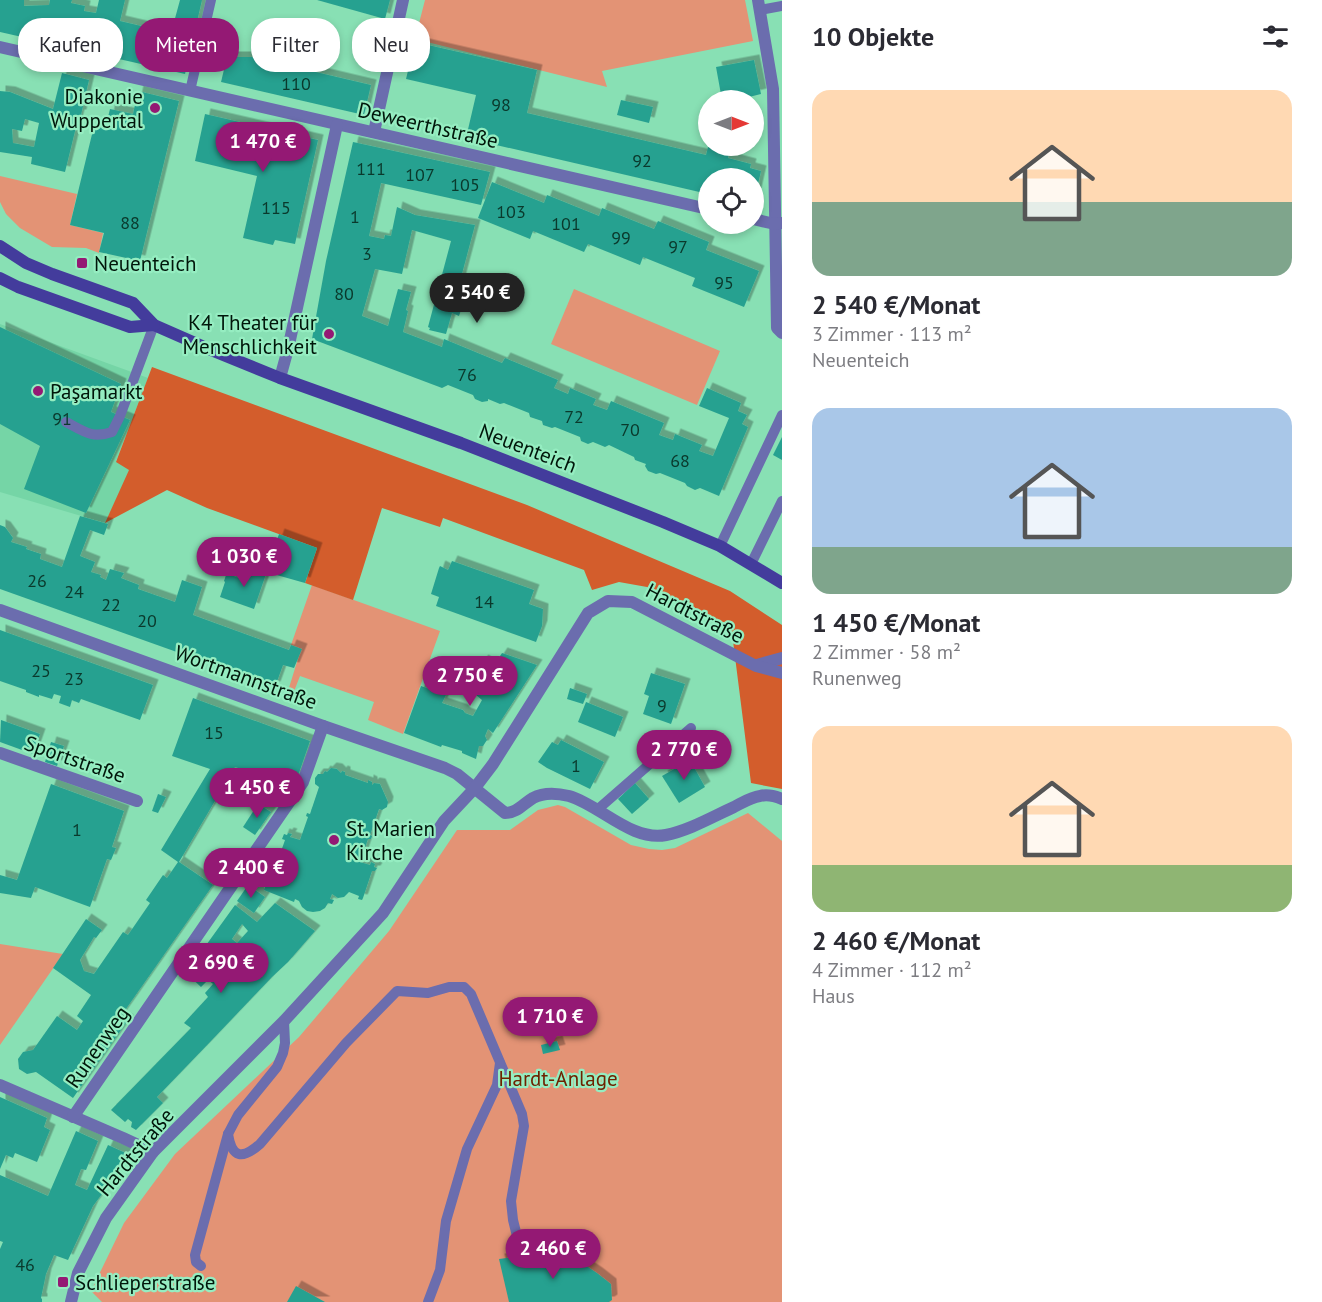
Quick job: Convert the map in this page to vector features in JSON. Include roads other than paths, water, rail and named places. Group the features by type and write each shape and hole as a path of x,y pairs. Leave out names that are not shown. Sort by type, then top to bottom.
{"street":[{"path":"374,132 403,0"},
{"path":"759,5 773,89 780,330"},
{"name":"Deweerthstraße","path":"0,47 698,207"},
{"path":"280,378 337,125"},
{"name":"Neuenteich","path":"0,246 26,263 133,303 154,325 280,378 472,447 654,518 720,546 782,583"},
{"name":"Neuenteich","path":"0,278 18,287 130,327 154,325"},
{"name":"Hardtstraße","path":"71,1302 78,1273 106,1218 153,1152 284,1021 383,913 444,821 493,765 588,613 609,601 632,602 756,666 782,673"},
{"name":"Wortmannstraße","path":"0,610 445,768 457,774 505,813 513,813 532,798 550,793 568,796 597,810"},
{"name":"Hardtstraße","path":"756,666 782,658"},
{"name":"Runenweg","path":"73,1117 303,782 323,726"},
{"name":"Sportstraße","path":"0,753 137,801"},
{"path":"597,810 630,829 643,834 664,836 686,829 757,796 775,796 782,799"},
{"path":"0,1085 153,1152"}],"lane":[{"path":"190,91 211,0"},
{"path":"759,5 782,6"},
{"path":"66,423 92,435 112,432 154,325"},
{"path":"720,546 782,415"},
{"path":"751,564 782,501"},
{"path":"597,810 691,728"},
{"path":"228,1134 230,1146 235,1152 245,1155 252,1152 346,1043 397,991 428,993 449,987 464,987 471,994 524,1120 511,1201 522,1256"},
{"path":"201,1266 196,1262 195,1255 228,1134 238,1115 277,1067 285,1043 284,1021"},
{"path":"428,1302 440,1270 446,1221 467,1149 496,1084 500,1063"}],"place":[{"name":"Diakonie Wuppertal","path":"155,108"},
{"name":"Neuenteich","path":"82,263"},
{"name":"K4 Theater für Menschlichkeit","path":"329,334"},
{"name":"Paşamarkt","path":"38,391"},
{"name":"St. Marien Kirche","path":"334,840"},
{"name":"Schlieperstraße","path":"63,1282"}],"park label":[{"name":"Hardt-Anlage","path":"558,1078"}]}
